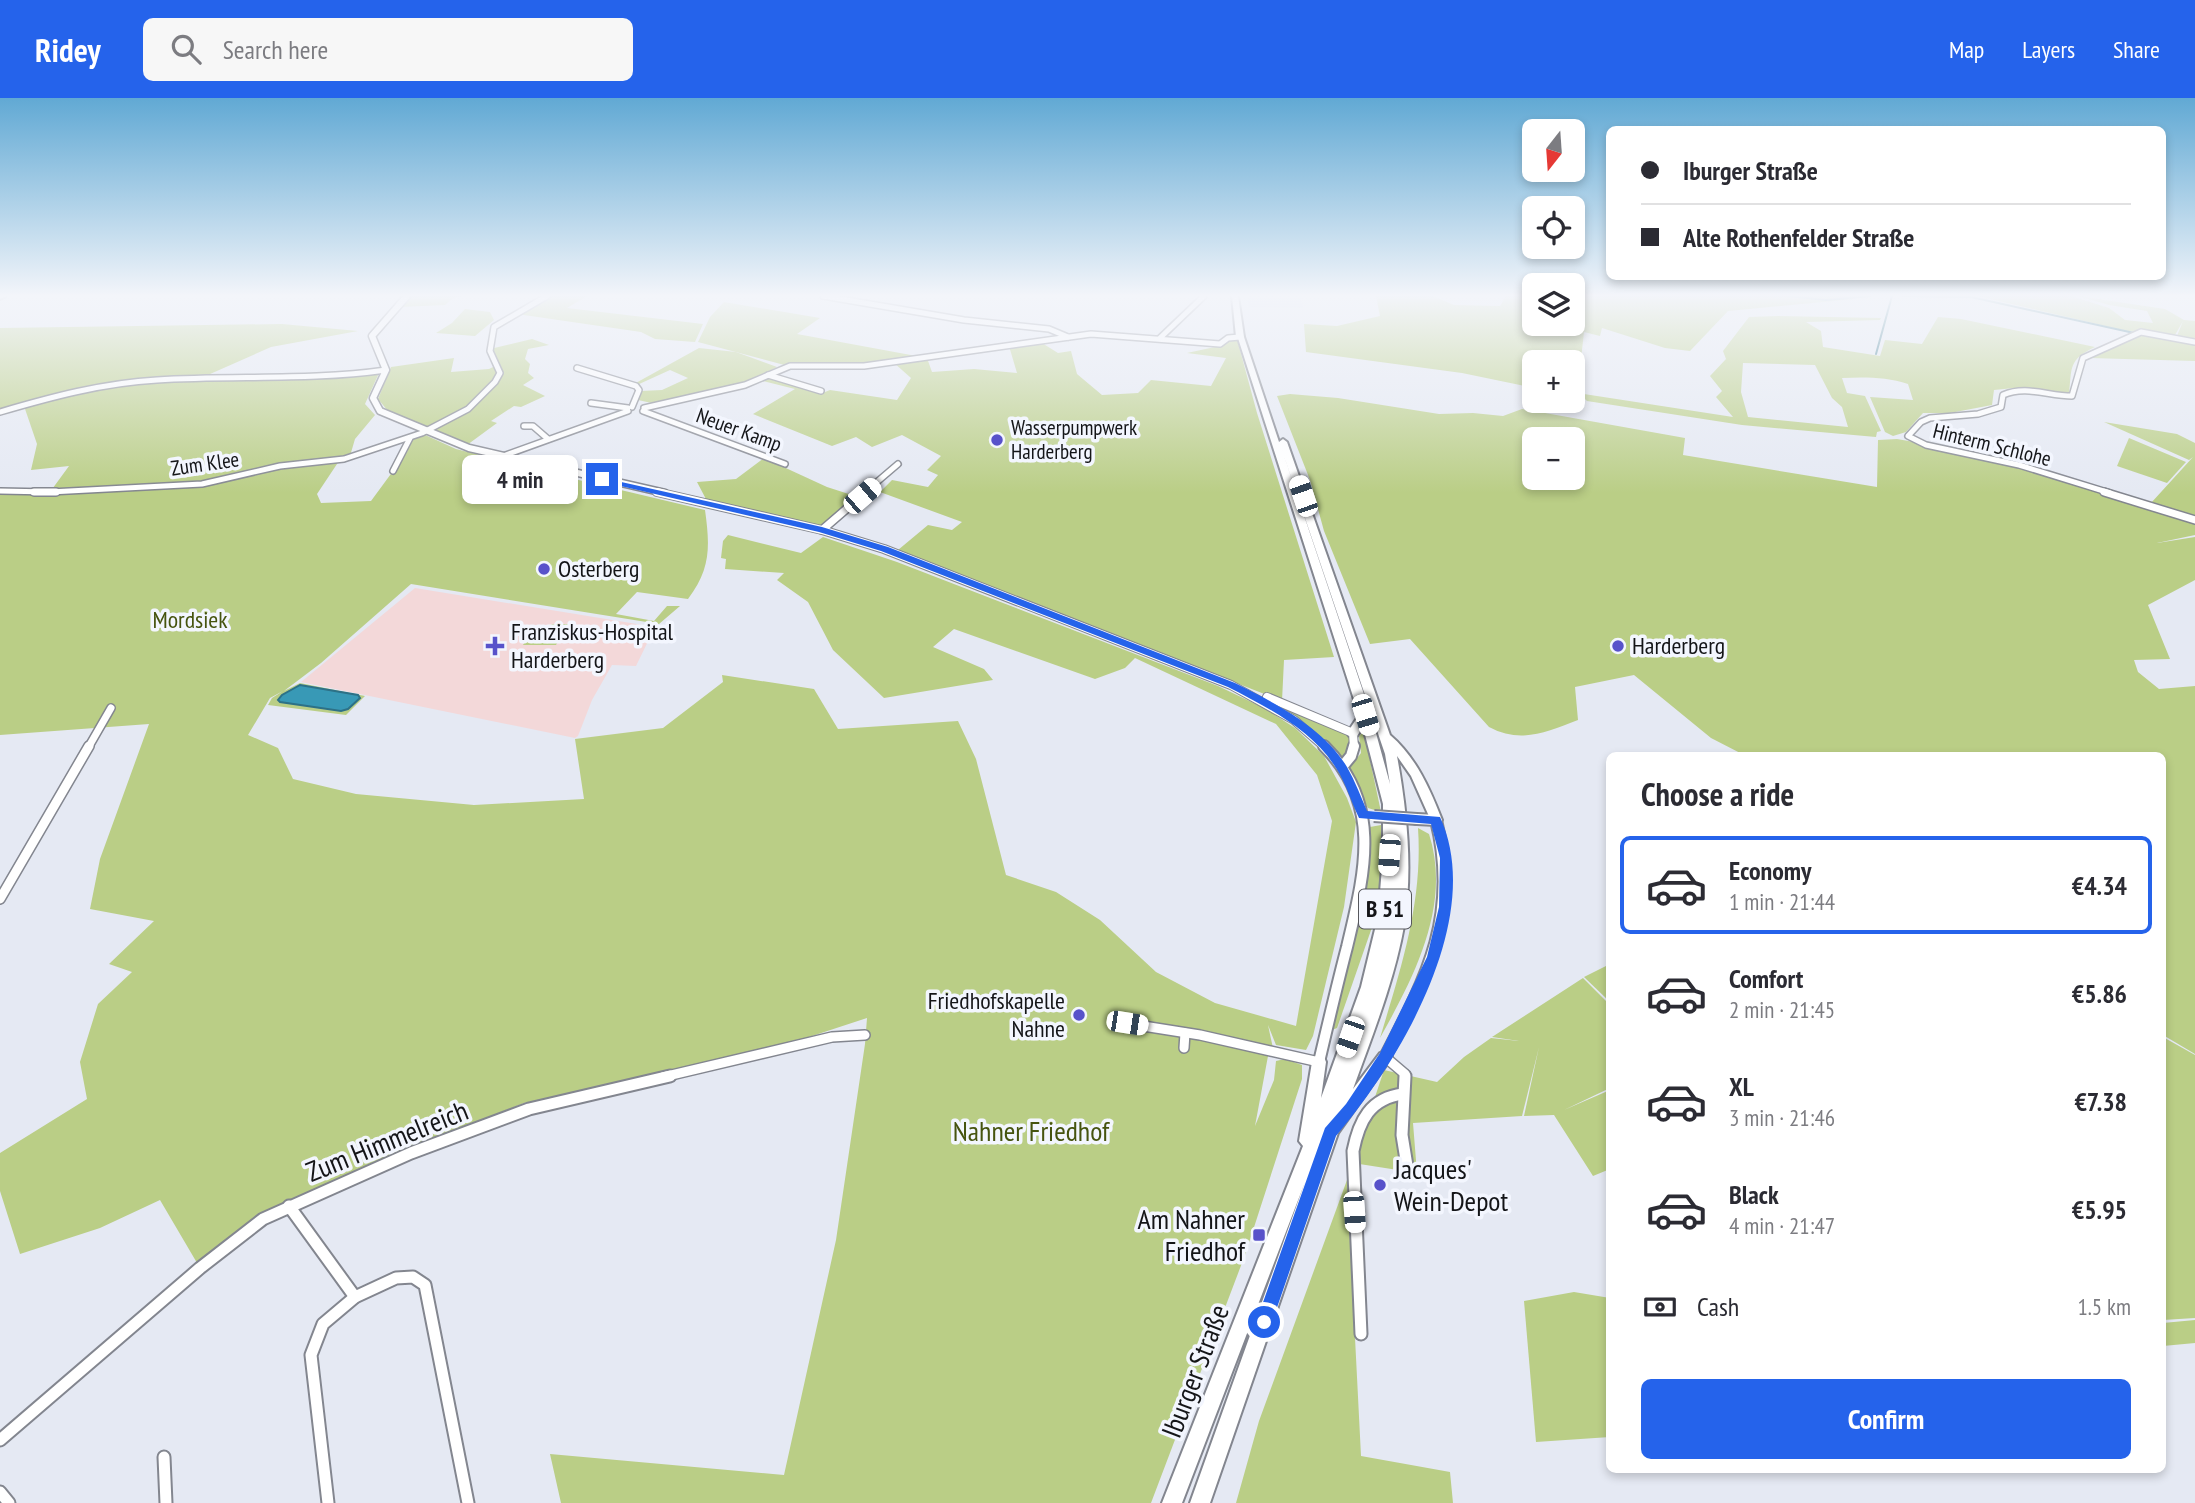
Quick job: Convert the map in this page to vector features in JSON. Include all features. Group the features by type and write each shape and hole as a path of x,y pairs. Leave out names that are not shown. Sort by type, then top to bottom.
{"main road":[{"name":"B 51","path":"1252,362 1343,633"},
{"name":"Iburger Straße","path":"1172,1503 1304,1162 1368,987 1385,917 1389,804 1343,633"},
{"name":"Iburger Straße","path":"1200,1503 1381,989 1397,925 1402,856 1400,806 1387,738 1343,633"},
{"path":"1353,733 1365,715"},
{"path":"1387,738 1403,752 1423,784 1436,820"},
{"path":"1330,1132 1351,1108 1385,1057"},
{"path":"1304,1162 1319,1062"}],"street":[{"path":"383,362 386,370 373,398 375,406 380,411 425,431 469,448 822,530 884,549 1220,680 1297,722 1318,739 1342,767 1369,816 1360,887 1319,1062 1185,1032 1118,1022"},
{"name":"Zum Klee","path":"0,491 38,492 202,484 280,466 337,461 410,438 468,409 495,382 500,373 492,362"},
{"path":"591,403 643,409 734,387 786,367 864,366 895,362"},
{"name":"Hinterm Schlohe","path":"2082,362 2072,396 2021,390 2007,392 2003,395 2001,407 1978,414 1930,418 1921,422 1908,436 1926,445 2019,465 2195,520"},
{"path":"503,456 630,408 639,390 636,386 577,368"},
{"path":"0,412 69,393 134,382 333,375 386,370"},
{"path":"768,376 808,385 821,391"},
{"name":"Neuer Kamp","path":"643,409 785,464"},
{"path":"524,426 533,426 548,439"},
{"path":"393,471 410,438"},
{"path":"822,530 898,464"},
{"path":"1231,685 1241,685 1353,733 1356,746 1350,760 1342,767"},
{"path":"0,899 111,708"},
{"path":"1369,816 1436,820 1446,858 1445,907 1434,957 1385,1057 1405,1074 1402,1135 1408,1172"},
{"path":"1184,1048 1185,1032"},
{"name":"Zum Himmelreich","path":"0,1440 200,1268 263,1219 289,1206 411,1153 529,1109 832,1037 865,1035"},
{"path":"1361,1334 1350,1163 1353,1136 1364,1115 1380,1098 1389,1094 1403,1094"},
{"path":"289,1206 355,1297"},
{"path":"328,1503 311,1355 323,1324 355,1297 396,1278 413,1277 425,1285 468,1503"},
{"path":"164,1457 166,1503"},
{"path":"0,1492 9,1503"}],"shaded area":[{"name":"Franziskus-Hospital Harderberg","path":"415,588 655,627 636,666 612,665 575,738 301,682"}],"green space":[{"path":"0,362 238,362 201,378 159,378 70,394 154,381 379,373 365,404 375,415 355,439 350,456 339,461 317,494 321,503 371,501 407,452 412,438 423,434 456,449 496,459 477,480 490,473 501,481 508,494 525,496 545,472 705,510 707,557 701,578 688,599 637,592 616,614 654,621 667,606 680,606 659,624 411,584 321,663 284,691 300,683 365,696 346,715 268,705 272,698 283,691 270,698 248,735 278,748 293,779 356,794 474,805 584,799 575,739 663,728 723,682 722,675 814,689 838,729 958,721 976,759 1006,875 1056,892 1100,920 1156,972 1215,1003 1296,1026 1332,821 1317,775 1276,724 1135,658 1125,668 1095,679 954,629 933,647 984,669 993,680 884,698 833,650 808,602 777,580 784,573 725,569 726,559 721,558 723,541 728,535 801,553 823,537 897,562 1218,686 1264,708 1295,728 1324,756 1347,798 1356,822 1344,907 1313,1036 1306,1050 1276,1045 1268,1025 1274,1053 1221,1043 1268,1056 1255,1126 1274,1080 1276,1061 1285,1059 1302,1065 1302,1079 1245,1255 1151,1503 561,1503 550,1454 784,1475 836,1240 867,1018 809,1037 702,1065 524,1103 289,1206 200,1268 160,1200 100,1228 20,1254 0,1191 0,1153 87,1099 80,1062 98,1004 132,972 109,964 154,921 90,909 100,859 149,724 0,735 0,491 50,492 69,466 31,470 37,444 24,406 0,412"},
{"path":"429,362 453,362 451,372 489,369 495,366 492,362 528,362 530,364 528,373 534,378 523,385 545,396 521,407 514,406 491,421 497,423 467,445 434,431 434,428 470,410 491,388 468,409 425,428 388,411 378,399 391,367"},
{"path":"675,362 762,362 777,367 744,384 656,404 638,400 641,391 662,390 688,378 670,370 634,384"},
{"path":"771,362 928,362 932,372 974,369 1017,373 1014,362 1074,362 1077,374 1102,395 1138,393 1151,380 1211,386 1224,362 1243,362 1334,657 1284,660 1282,701 898,550 928,525 952,530 962,522 880,492 892,480 928,487 938,475 927,470 941,456 902,435 872,447 856,437 832,446 753,414 795,389 759,380 782,381 820,394 830,390 897,400 911,378 893,362 864,366 788,366"},
{"path":"1377,362 1522,362 1522,385 1462,373"},
{"path":"1724,362 2076,362 2069,395 2014,388 1994,390 1992,405 1950,413 1923,413 1906,432 1893,436 1885,432 1870,397 1913,400 1908,384 1884,379 1842,378 1847,393 1865,396 1881,431 1877,432 1876,437 1742,425 1585,399 1585,394 1733,417 1716,397 1722,391 1710,376","holes":["1743,363 1815,365 1832,398 1842,407 1848,427 1748,417 1741,392"]},
{"path":"1290,394 1338,398 1439,414 1503,416 1522,409 1522,413 1544,413 1685,438 1683,455 1877,487 1878,440 1897,439 1995,456 2151,503 2193,457 2189,460 2104,422 2177,434 2195,443 2195,535 2157,543 2195,537 2195,580 2148,605 2170,659 2134,660 2138,672 2159,689 2195,686 2195,1054 2166,1037 2166,752 1738,752 1711,738 1634,675 1575,687 1578,720 1534,734 1512,735 1489,727 1410,639 1370,644 1324,531 1310,480 1277,396"},
{"path":"2129,438 2186,462 2167,483 2117,466"},
{"path":"764,458 827,487 858,497 824,525 817,526 707,501 697,482 736,479"},
{"path":"552,624 569,624 556,645 523,645 533,628 549,629"},
{"path":"1274,703 1348,734 1352,744 1349,757 1340,758 1303,723"},
{"path":"1363,732 1381,812 1368,808 1348,770 1361,753 1359,736"},
{"path":"1381,825 1383,854 1378,910 1337,1028 1332,1030 1359,912 1370,827"},
{"path":"1418,828 1429,834 1435,861 1433,914 1417,965 1380,1038 1403,960 1414,909 1419,855"},
{"path":"1606,966 1606,998 1584,977"},
{"path":"1583,978 1606,1001 1606,1090 1564,1110 1606,1092 1606,1171 1593,1176 1554,1115 1524,1116 1539,1047 1522,1116 1413,1123 1417,1173 1353,1163 1384,1070 1437,1082 1464,1057 1491,1038 1519,1041 1492,1037"},
{"path":"2166,1039 2195,1055 2195,1318 2166,1320"},
{"path":"1347,1180 1361,1456 1450,1472 1453,1503 1236,1503 1259,1421"},
{"path":"1574,1292 1606,1297 1606,1437 1536,1442 1524,1301"},
{"path":"2195,1320 2195,1343 2166,1346 2166,1323"}],"water":[{"path":"300,685 358,695 360,698 348,709 341,711 278,700"}],"place":[{"name":"Wasserpumpwerk Harderberg","path":"997,440"},
{"name":"Osterberg","path":"544,569"},
{"name":"Franziskus-Hospital Harderberg","path":"495,646"},
{"name":"Harderberg","path":"1618,646"},
{"name":"Friedhofskapelle Nahne","path":"1079,1015"},
{"name":"Jacques' Wein-Depot","path":"1380,1185"},
{"name":"Am Nahner Friedhof","path":"1259,1235"}],"route":[{"path":"602,479 822,530 884,549 1231,685 1273,706 1318,739 1342,767 1363,815 1436,820 1446,858 1445,907 1434,957 1385,1057 1351,1108 1330,1132 1264,1322"}],"park label":[{"name":"Mordsiek","path":"190,620"},
{"name":"Nahner Friedhof","path":"1031,1131"}]}
